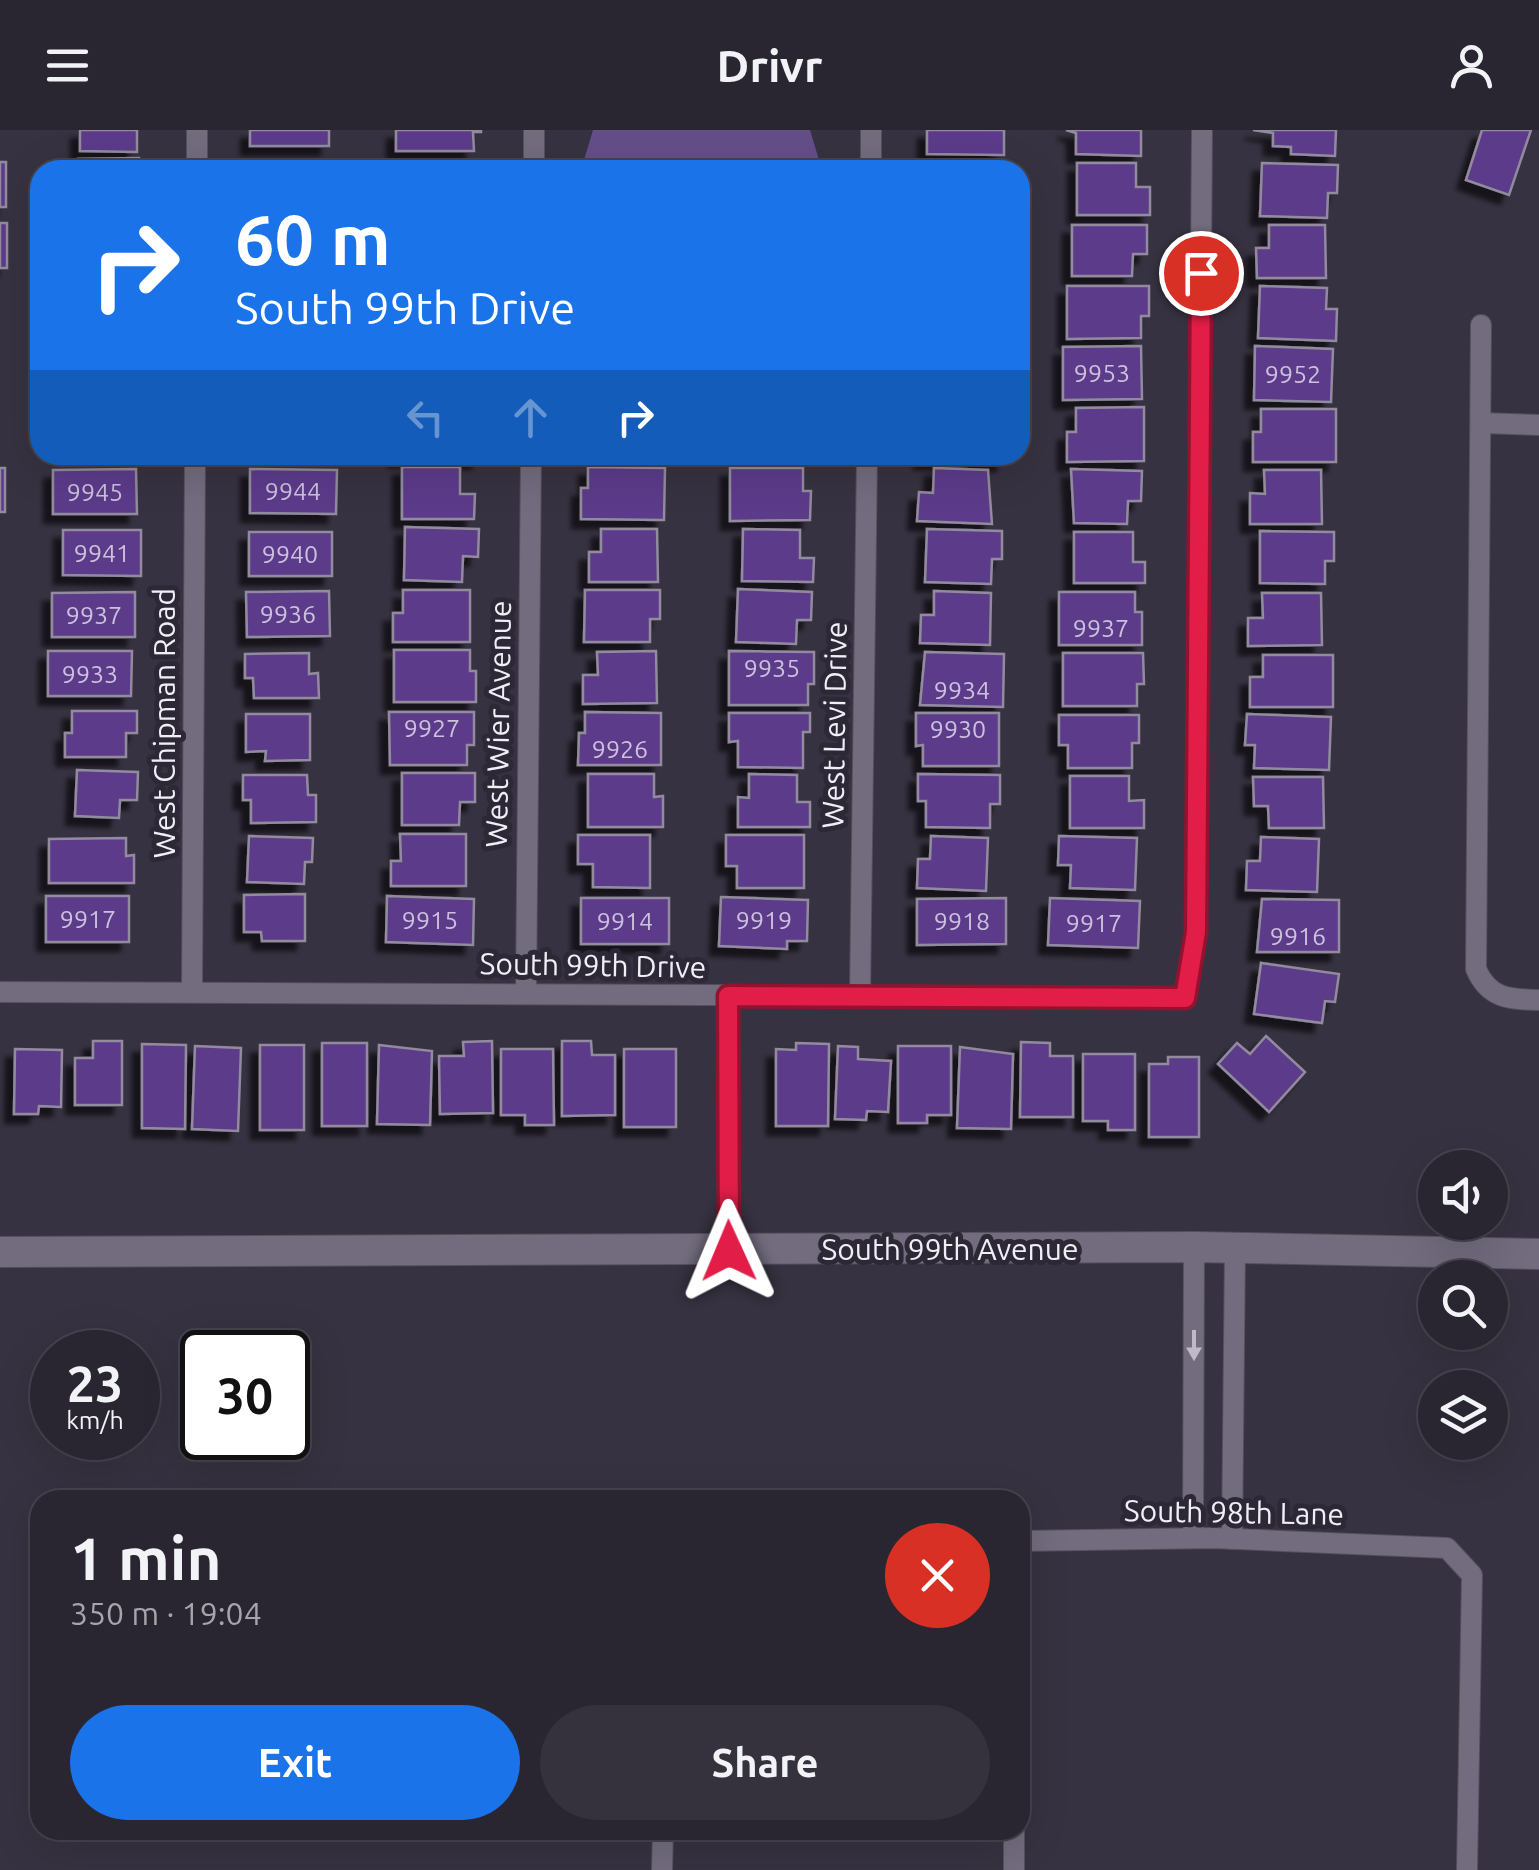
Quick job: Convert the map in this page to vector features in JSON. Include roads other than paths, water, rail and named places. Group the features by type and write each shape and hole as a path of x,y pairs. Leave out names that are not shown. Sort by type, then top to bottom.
{"main road":[{"name":"South 99th Avenue","path":"0,1252 1235,1248 1539,1254"}],"street":[{"path":"197,130 197,160"},
{"path":"534,130 534,160"},
{"path":"870,160 871,130"},
{"name":"South 99th Drive","path":"0,992 1185,998 1196,932 1202,130"},
{"path":"1480,325 1476,969 1483,986 1502,999 1539,1000"},
{"path":"1481,423 1539,424"},
{"name":"West Chipman Road","path":"192,992 195,465"},
{"name":"West Wier Avenue","path":"526,994 531,465"},
{"name":"West Levi Drive","path":"860,996 867,465"},
{"path":"728,996 729,1251"},
{"path":"1193,1538 1194,1248"},
{"path":"1232,1539 1235,1248"},
{"name":"South 98th Lane","path":"1030,1541 1193,1538 1447,1548 1472,1576 1468,1870"},
{"path":"662,1870 663,1840"},
{"path":"1014,1840 1014,1870"}]}
